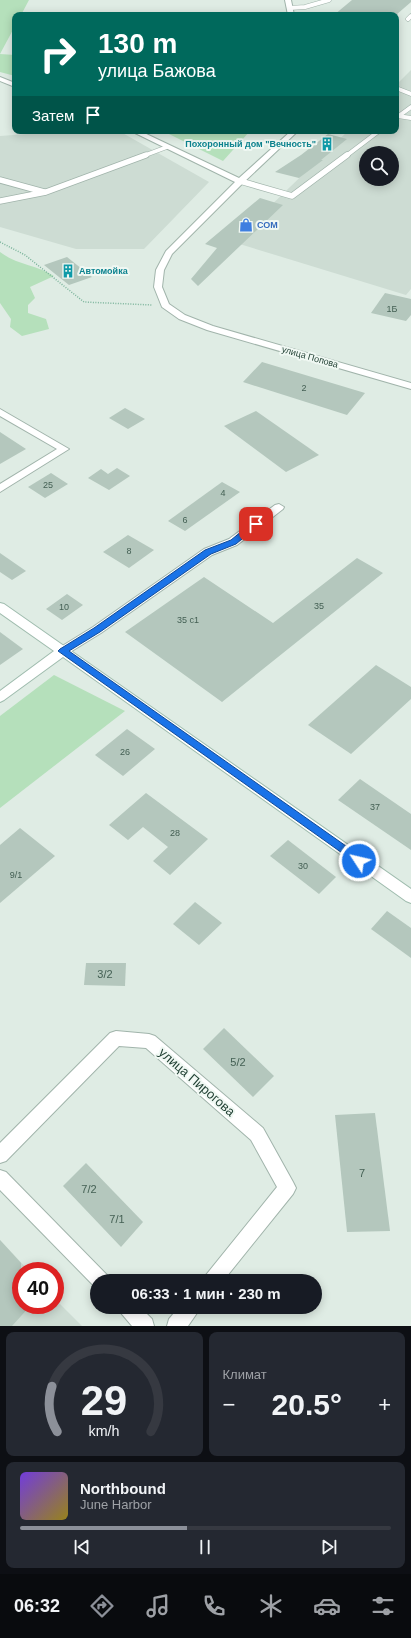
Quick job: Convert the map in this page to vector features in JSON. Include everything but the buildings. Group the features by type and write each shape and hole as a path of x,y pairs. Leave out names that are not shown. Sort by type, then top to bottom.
{"street":[{"path":"288,0 291,12"},
{"path":"0,80 12,84"},
{"path":"140,134 240,181"},
{"path":"166,305 158,287 160,270 169,253 240,181 292,134"},
{"name":"улица Попова","path":"166,305 182,317 210,328 411,386"},
{"path":"0,412 64,449 0,489"},
{"path":"0,697 63,651 97,630 208,552 234,542 279,507"},
{"path":"0,607 411,898"},
{"name":"улица Пирогова","path":"0,1155 116,1038 149,1041 257,1134 287,1188 218,1274"},
{"path":"0,1178 94,1274"},
{"path":"134,1314 145,1326"},
{"path":"176,1326 185,1314"}],"lane":[{"path":"290,8 305,7 329,0"},
{"path":"399,89 411,94"},
{"path":"399,116 411,107"},
{"path":"399,117 411,118"},
{"path":"240,181 292,196 375,134"},
{"path":"0,201 46,192 167,148"},
{"path":"0,180 46,192"}],"path":[{"path":"0,242 25,255 84,302 166,305"}],"shaded area":[{"path":"411,70 411,289 406,295 233,242 345,134 399,134 399,82"},
{"path":"27,134 124,134 209,182 144,249 76,249 0,227 0,136"},
{"path":"0,1240 21,1262 12,1262 12,1314 64,1314 64,1308 82,1326 0,1326"}],"green space":[{"path":"0,0 29,0 23,12 12,12 12,32 0,54"},
{"path":"0,54 12,55 12,75 0,72"},
{"path":"169,134 247,134 223,161"},
{"path":"0,252 13,260 41,269 54,276 30,287 35,298 28,305 28,313 46,319 49,329 22,336 10,327 11,319 0,303"},
{"path":"54,675 125,711 0,808 0,716"}],"place":[{"name":"Похоронный дом \"Вечность\"","path":"327,144"},
{"name":"СОМ","path":"246,225"},
{"name":"Автомойка","path":"68,271"}],"route":[{"path":"256,524 234,542 208,552 97,630 63,651 359,861"}]}
